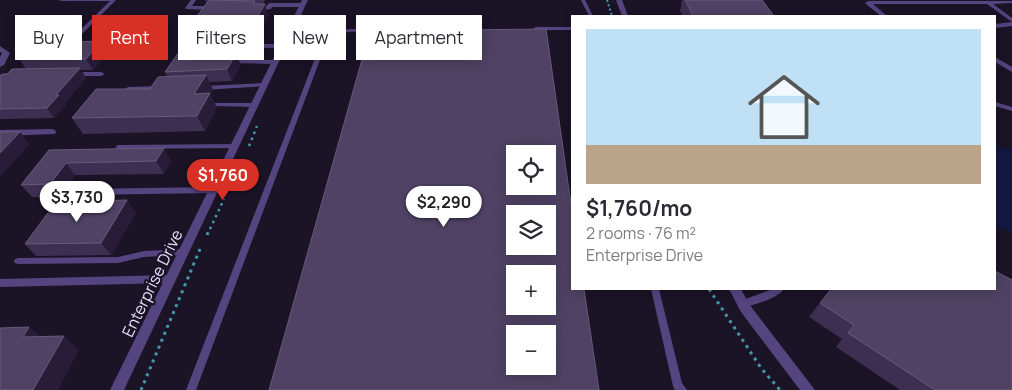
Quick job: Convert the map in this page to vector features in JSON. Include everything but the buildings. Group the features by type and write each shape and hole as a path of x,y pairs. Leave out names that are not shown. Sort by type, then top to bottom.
{"street":[{"path":"619,0 625,15"},
{"name":"Enterprise Drive","path":"297,15 303,2"},
{"path":"0,48 6,52 0,65"},
{"name":"Enterprise Drive","path":"117,390 275,62"},
{"path":"64,74 101,74"},
{"path":"0,133 52,132"},
{"path":"736,290 743,304 806,389"}],"lane":[{"path":"61,0 113,1"},
{"path":"194,0 188,8 215,8"},
{"path":"583,0 590,15"},
{"path":"82,31 113,1"},
{"path":"251,8 269,8 272,3 303,2"},
{"path":"988,2 1012,23"},
{"path":"883,15 868,3 1012,2"},
{"path":"996,26 1012,23"},
{"path":"533,29 571,29"},
{"path":"996,59 1012,70"},
{"path":"191,390 317,60"},
{"path":"228,62 275,62"},
{"path":"193,88 264,85"},
{"path":"128,89 165,88"},
{"path":"996,104 1012,109"},
{"path":"214,105 254,105"},
{"path":"118,147 235,146"},
{"path":"79,192 214,190"},
{"path":"18,261 118,260 144,254 184,252"},
{"path":"0,283 172,279"},
{"path":"655,290 678,386 682,390"},
{"path":"743,304 778,290"}],"path":[{"path":"607,0 612,15"},
{"path":"246,151 259,122"},
{"path":"141,390 226,194"},
{"path":"709,290 761,368 780,390"}],"shaded area":[{"path":"996,146 1012,150 1012,233 996,225"}]}
